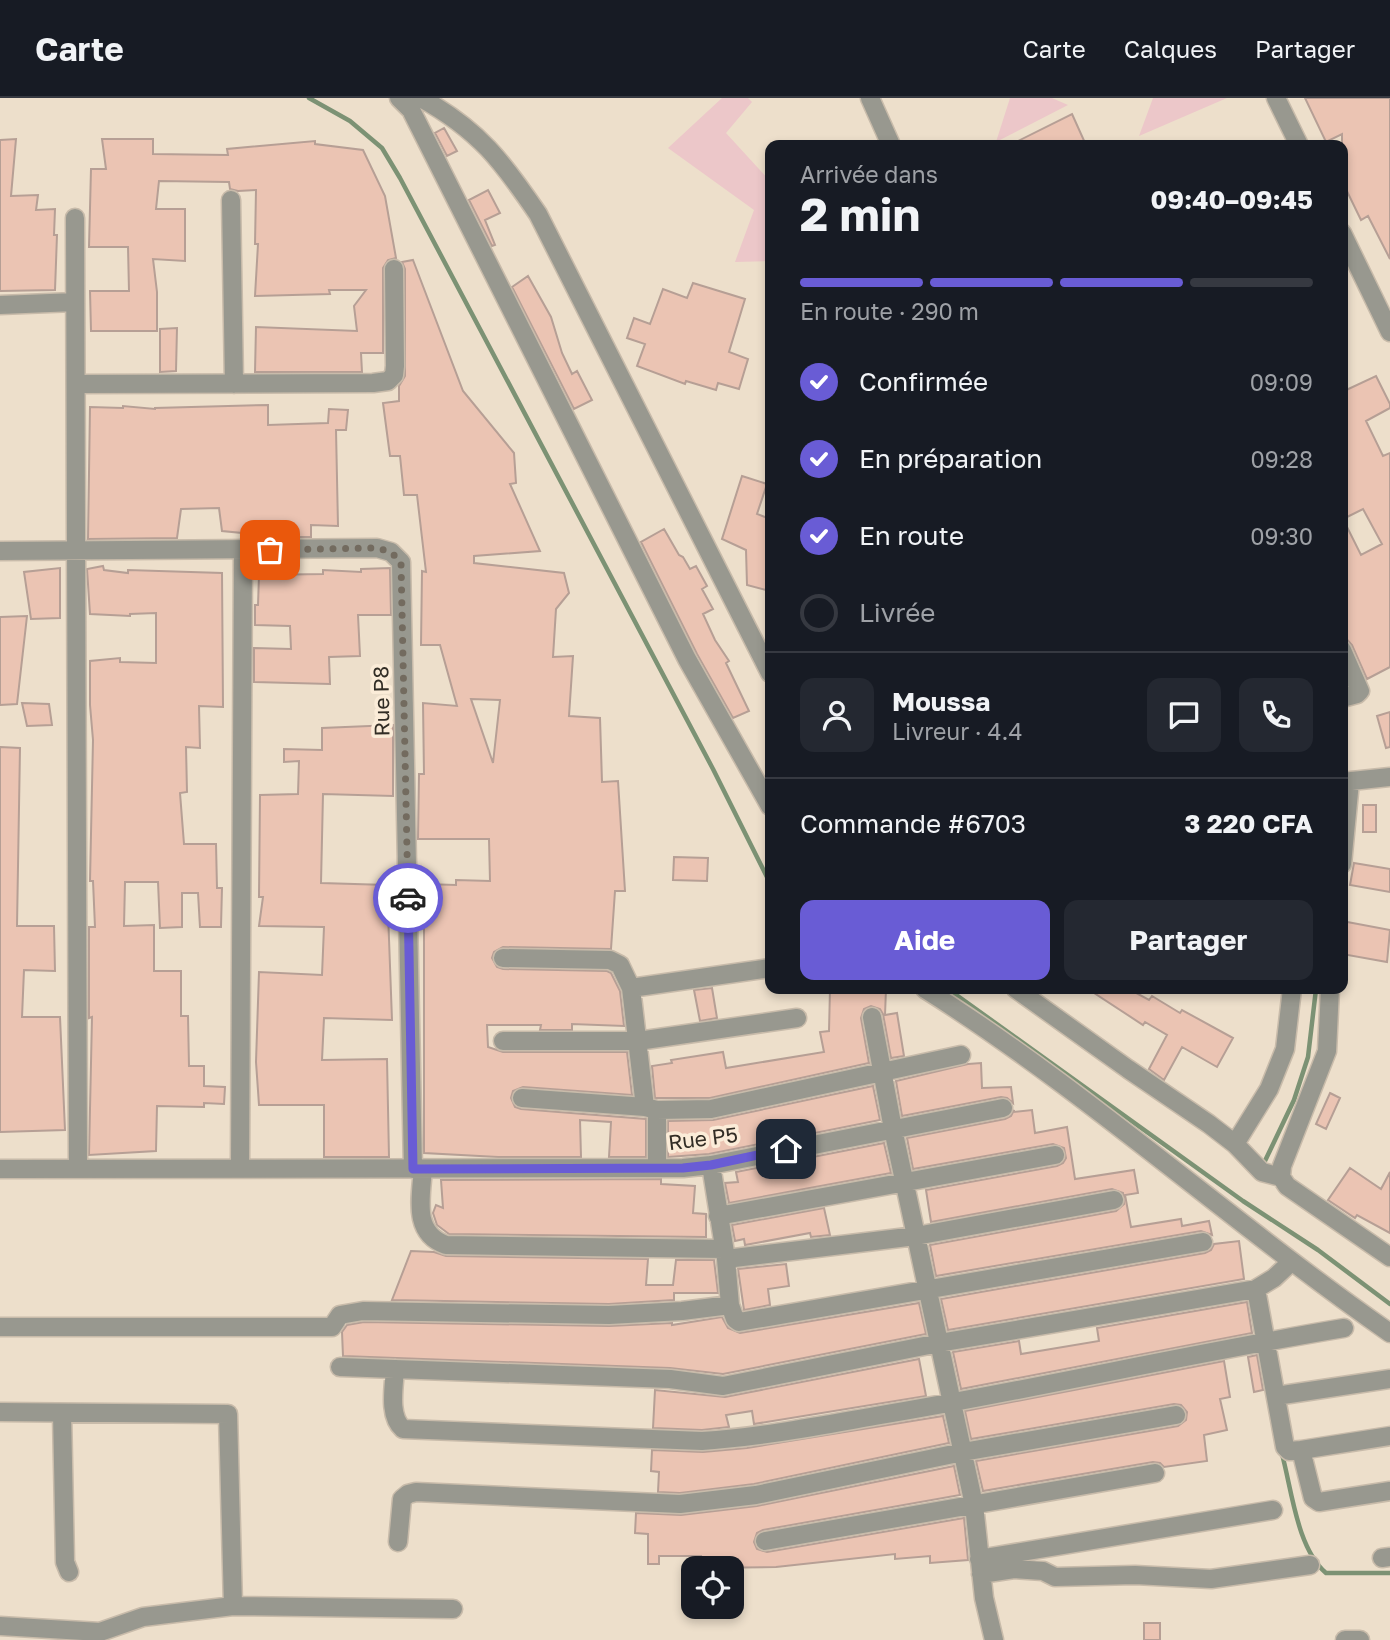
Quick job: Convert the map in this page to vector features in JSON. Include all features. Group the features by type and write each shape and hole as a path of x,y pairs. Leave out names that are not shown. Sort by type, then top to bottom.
{"street":[{"path":"399,98 411,110 687,659 765,797"},
{"path":"421,98 444,111 490,148 538,214 765,663"},
{"path":"870,98 889,140"},
{"path":"1276,98 1297,140"},
{"path":"231,200 234,384"},
{"path":"75,218 78,1168"},
{"path":"1348,245 1390,332"},
{"path":"77,384 388,381 394,375 395,366 394,269"},
{"path":"0,305 75,302"},
{"name":"Rue P8","path":"0,551 377,548 391,552 401,562 418,1169"},
{"path":"240,1169 243,550"},
{"path":"1348,664 1360,691 1348,696"},
{"path":"1348,782 1390,777"},
{"path":"503,958 610,960 620,965 631,988 651,1109 657,1167"},
{"path":"631,988 765,969"},
{"path":"933,994 1056,1080 1291,1262 1390,1333"},
{"path":"1023,994 1235,1144 1262,1172 1281,1177"},
{"path":"1235,1144 1269,1090 1285,1049 1291,994"},
{"path":"1330,994 1326,1051 1282,1166 1281,1177 1287,1186 1390,1257"},
{"path":"872,1017 893,1129 974,1505 980,1566 993,1640"},
{"path":"503,1041 638,1041 797,1018"},
{"path":"522,1098 651,1109 711,1109 961,1055"},
{"name":"Rue P5","path":"0,1168 683,1168 711,1165 1003,1108"},
{"path":"718,1216 1055,1154"},
{"path":"711,1165 730,1305 735,1319 745,1322 812,1308 1203,1241"},
{"path":"418,1169 421,1220 437,1242 446,1245 725,1254 916,1236 1114,1200"},
{"path":"340,1367 670,1379 723,1386 939,1343 1256,1289 1274,1278 1291,1262"},
{"path":"1256,1289 1285,1447 1289,1451 1301,1450 1390,1436"},
{"path":"0,1327 332,1326 340,1315 363,1311 609,1315 730,1305"},
{"path":"395,1369 394,1415 403,1429 702,1441 743,1438 951,1403 1344,1328"},
{"path":"1276,1396 1390,1379"},
{"path":"0,1412 228,1414 233,1606"},
{"path":"62,1413 65,1562 69,1572"},
{"path":"398,1542 402,1499 416,1492 680,1504 755,1494 963,1452 1176,1415"},
{"path":"1301,1450 1312,1498 1319,1502 1390,1491"},
{"path":"765,1541 1156,1473"},
{"path":"980,1566 1273,1510"},
{"path":"980,1566 1043,1571 1055,1577 1135,1575 1183,1579 1310,1565"},
{"path":"0,1626 100,1632 143,1617 233,1606 453,1609"},
{"path":"1345,1640 1360,1640"}],"shaded area":[{"path":"722,98 748,98 752,102 726,133 765,176 765,261 735,262 754,210 668,148"},
{"path":"1010,98 1052,98 1068,105 1000,140 997,140"},
{"path":"1153,98 1227,98 1139,136"}],"building":[{"path":"1305,98 1390,98 1390,259 1368,216 1361,220 1348,193 1348,140 1342,140 1342,134 1325,140"},
{"path":"1072,114 1084,140 1020,140"},
{"path":"444,128 457,151 447,156 435,133"},
{"path":"16,139 11,196 38,195 36,210 55,209 55,290 0,291 0,140"},
{"path":"102,139 153,139 153,154 228,155 227,149 315,141 315,144 363,150 385,196 396,258 388,260 383,268 383,353 361,353 362,372 255,372 256,327 357,331 354,306 366,290 255,296 258,244 255,244 256,190 230,189 229,182 159,181 156,209 185,209 185,261 153,259 157,292 157,331 91,331 90,291 129,291 128,247 89,247 91,169 106,169"},
{"path":"488,190 500,213 485,220 495,245 492,246 469,200"},
{"path":"413,260 463,391 514,453 516,483 510,484 540,551 474,556 474,563 564,573 569,593 556,609 553,657 573,656 569,716 600,718 602,782 618,781 625,891 615,891 611,949 503,947 494,952 492,958 497,967 503,969 611,973 620,991 624,1026 572,1024 572,1030 540,1030 541,1025 487,1025 488,1047 503,1052 627,1052 632,1095 523,1087 513,1091 511,1098 515,1107 521,1109 646,1119 646,1157 609,1157 611,1122 580,1120 581,1157 498,1157 424,1153 424,884 456,885 456,880 490,881 489,839 418,839 419,774 424,774 423,703 457,706 440,645 421,645 422,571 426,572 417,495 404,495 400,456 390,456 383,403 399,401 399,386 405,376 405,269 402,262","holes":["471,699 500,700 493,763"]},
{"path":"528,276 551,317 562,353 572,374 577,371 592,400 574,409 512,287"},
{"path":"693,283 745,299 729,352 748,359 739,389 718,383 716,390 686,381 685,384 637,366 645,344 627,338 634,318 650,324 663,289 687,298"},
{"path":"177,328 176,371 160,372 160,329"},
{"path":"1376,376 1390,404 1390,408 1366,421 1383,456 1390,453 1390,667 1367,679 1348,641 1348,529 1361,555 1382,544 1363,509 1348,516 1348,389"},
{"path":"268,405 268,425 328,423 329,409 348,410 346,430 336,430 338,526 311,525 311,537 268,535 241,538 242,533 222,531 219,508 181,509 177,538 88,539 90,407 155,409"},
{"path":"742,476 765,483 757,514 765,517 765,590 747,585 746,550 722,539"},
{"path":"664,529 679,555 690,569 696,566 707,586 702,589 713,609 703,614 729,661 726,663 749,711 733,718 697,654 641,542"},
{"path":"103,566 104,570 128,573 128,570 222,573 223,707 199,706 200,748 186,747 187,792 180,793 184,844 216,844 217,888 222,888 221,927 200,927 198,893 182,893 182,927 160,928 158,882 125,882 124,926 154,925 154,971 181,971 181,1016 188,1016 189,1066 204,1066 204,1086 225,1087 224,1104 204,1103 204,1107 157,1106 156,1151 89,1155 92,1017 89,1018 89,927 95,927 93,881 90,881 93,740 90,661 120,658 120,662 156,663 156,613 130,616 90,614 87,569"},
{"path":"60,568 60,618 31,619 24,572"},
{"path":"390,568 391,615 358,615 360,656 329,657 330,684 254,682 254,648 291,649 290,626 255,625 259,575 323,574 323,570 361,572 361,569"},
{"path":"27,616 17,704 0,705 0,617"},
{"path":"22,703 49,704 52,725 27,726"},
{"path":"1390,712 1390,747 1386,748 1377,716"},
{"path":"393,725 393,796 323,794 321,883 387,885 392,1020 324,1018 322,1060 387,1059 389,1157 324,1157 324,1105 259,1105 256,1062 259,972 322,975 324,927 259,926 263,897 259,897 260,795 298,794 299,761 284,762 284,749 322,750 322,728"},
{"path":"0,747 20,748 17,926 54,926 55,971 24,970 22,1017 60,1017 65,1130 0,1132"},
{"path":"1363,805 1376,805 1376,832 1363,832"},
{"path":"674,857 708,858 707,881 673,880"},
{"path":"1354,863 1390,869 1390,892 1350,885"},
{"path":"1348,922 1390,930 1387,962 1348,955"},
{"path":"712,988 717,1018 700,1021 694,990"},
{"path":"830,994 886,994 885,1015 897,1013 904,1056 891,1058 883,1014 880,1009 871,1006 864,1009 861,1018 869,1063 710,1098 655,1098 652,1066 672,1063 671,1060 723,1052 726,1068 824,1052 820,1032 829,1031"},
{"path":"1096,994 1138,994 1149,1000 1152,996 1180,1013 1182,1010 1233,1038 1217,1067 1182,1047 1164,1080 1149,1069 1167,1035 1145,1022 1143,1025"},
{"path":"981,1063 982,1088 1011,1087 1013,1103 1001,1097 902,1116 896,1081"},
{"path":"873,1086 880,1120 709,1154 668,1157 668,1121 713,1120"},
{"path":"1330,1093 1340,1098 1326,1129 1316,1124"},
{"path":"1014,1110 1032,1110 1035,1133 1067,1127 1075,1179 1134,1170 1138,1193 1125,1195 1131,1227 1181,1219 1182,1226 1209,1221 1212,1235 1201,1231 936,1276 930,1245 1116,1211 1124,1204 1123,1193 1112,1189 931,1222 926,1190 1063,1163 1066,1158 1064,1148 1053,1144 913,1169 907,1138 1005,1119 1011,1116"},
{"path":"884,1143 891,1173 729,1203 725,1183 738,1182 736,1172"},
{"path":"1350,1168 1381,1189 1390,1172 1390,1233 1357,1215 1355,1218 1328,1200"},
{"path":"661,1179 661,1184 695,1186 693,1213 706,1214 706,1237 449,1234 437,1225 433,1213 436,1205 443,1208 441,1180"},
{"path":"824,1208 830,1235 811,1237 810,1233 745,1245 744,1239 735,1241 732,1225"},
{"path":"1239,1241 1244,1279 948,1330 941,1299 1205,1253 1211,1250 1214,1244"},
{"path":"411,1251 434,1252 446,1256 648,1259 646,1285 673,1285 676,1260 714,1260 718,1293 674,1293 674,1300 609,1304 392,1300"},
{"path":"786,1264 789,1286 768,1289 770,1305 744,1310 738,1269"},
{"path":"1247,1302 1252,1333 961,1389 953,1352 1019,1341 1021,1354 1099,1341 1097,1328"},
{"path":"919,1303 926,1334 723,1374 670,1368 343,1356 342,1332 347,1325 364,1322 609,1326 672,1325 722,1317 728,1328 740,1333"},
{"path":"1257,1355 1263,1390 1254,1392 1248,1357"},
{"path":"919,1359 926,1396 754,1424 752,1411 726,1415 729,1427 702,1430 653,1428 655,1390 725,1397"},
{"path":"1224,1361 1230,1397 1220,1399 1227,1430 1204,1435 1207,1461 1164,1467 1153,1462 983,1491 976,1461 1178,1426 1186,1420 1187,1412 1181,1405 1174,1404 971,1439 965,1411"},
{"path":"943,1416 949,1443 754,1484 680,1493 658,1492 659,1472 651,1471 652,1450 703,1452 747,1448"},
{"path":"954,1466 960,1495 763,1530 757,1533 754,1542 757,1549 767,1552 964,1518 968,1560 930,1563 930,1556 895,1559 895,1554 776,1567 744,1567 744,1556 659,1556 659,1564 648,1564 648,1534 635,1533 636,1513 681,1515 757,1506"},
{"path":"1144,1623 1160,1623 1160,1640 1144,1640"}],"waterway":[{"path":"309,98 350,121 382,148 400,178 713,769 765,873"},
{"path":"955,994 1243,1201 1318,1250 1390,1304"},
{"path":"1264,1163 1294,1100 1308,1057 1315,994"},
{"path":"1282,1454 1302,1534 1316,1562 1326,1573 1390,1573"}],"way so far":[{"path":"270,550 377,548 391,552 401,562 408,898"}],"route":[{"path":"408,898 413,1169 683,1168 711,1165 786,1149"}]}
